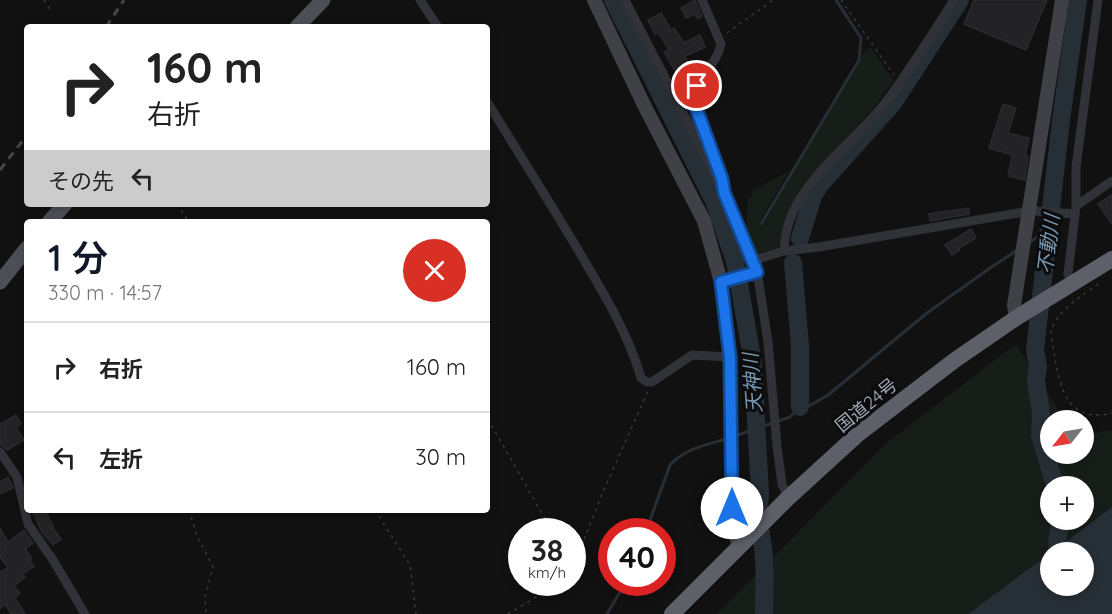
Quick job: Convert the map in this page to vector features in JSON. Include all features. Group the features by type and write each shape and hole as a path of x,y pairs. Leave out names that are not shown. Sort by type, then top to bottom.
{"highway":[{"name":"国道24号","path":"672,614 788,498 858,435 955,360 1018,317 1112,259"}],"main road":[{"path":"300,24 323,0"},
{"path":"52,219 62,207"},
{"path":"0,282 24,252"}],"street":[{"path":"420,0 436,24"},
{"path":"594,0 644,105 704,221 724,281 730,357 732,527 739,546"},
{"path":"625,0 724,192 752,261 768,342 779,465 782,484 788,498"},
{"path":"702,0 721,44 720,52 697,86 694,101 722,179 724,192"},
{"path":"784,250 784,242 794,212 804,192 830,160 883,105 954,0"},
{"path":"1018,317 1014,305 1033,211 1062,0"},
{"path":"1067,287 1076,167 1098,0"},
{"path":"490,106 531,170 603,292 619,323 641,378 652,382 692,355 730,357"},
{"path":"752,261 784,250 819,248 1033,211 1073,211 1112,181"},
{"path":"724,281 755,273"},
{"path":"0,452 17,477 24,507"},
{"path":"25,513 28,524 53,560 85,614"}],"path":[{"path":"44,0 51,11"},
{"path":"719,38 772,0"},
{"path":"841,0 900,83"},
{"path":"1103,280 1063,311 1054,321 1051,331 1065,397 1080,412 1098,415 1112,413"},
{"path":"586,534 652,382"},
{"path":"490,422 545,518"},
{"path":"190,513 197,536 213,567 205,597 207,614"},
{"path":"377,513 410,565 416,614"},
{"path":"508,614 538,596"}],"shaded area":[{"path":"871,48 894,81 870,112 805,182 792,204 778,248 757,254 752,251 746,234 748,198 753,195 752,191 789,171 759,223 762,226 866,49"},
{"path":"1016,344 1059,410 1040,410 1040,464 1094,464 1094,433 1112,430 1112,507 1094,520 1094,476 1040,476 1040,530 1081,530 1065,542 1040,542 1040,560 968,614 717,614 889,441"},
{"path":"1112,507 1112,614 968,614 1040,560 1040,596 1094,596 1094,542 1065,542 1081,530 1094,530 1094,520"}],"building":[{"path":"695,0 702,16 698,19 695,14 686,18 681,8"},
{"path":"974,0 1047,0 1026,50 964,24"},
{"path":"661,13 671,30 674,28 684,43 700,35 705,47 685,56 694,76 691,82 683,85 664,52 669,50 659,33 655,34 648,20"},
{"path":"1003,104 1016,108 1008,133 1029,138 1025,156 1028,156 1025,180 1008,176 1012,155 989,148"},
{"path":"1112,195 1112,224 1098,204"},
{"path":"969,208 969,214 930,221 929,214"},
{"path":"971,229 976,238 952,255 945,245"},
{"path":"16,415 21,424 16,428 24,440 7,450 0,444 0,424"},
{"path":"8,477 13,488 0,494 0,482"},
{"path":"33,513 46,513 52,527 61,539 53,545 42,532"},
{"path":"0,528 8,542 24,530 33,543 25,549 32,558 29,560 34,566 23,574 25,577 14,586 20,593 15,598 25,614 11,614 5,604 0,609 0,573 8,567 0,557"}],"waterway":[{"name":"天神川","path":"613,0 714,201 735,261 753,363 760,495 758,516 764,564 764,614"},
{"path":"761,224 859,60 861,38 836,0"},
{"path":"800,238 813,196 819,186 893,103 960,0"},
{"name":"不動川","path":"1052,476 1040,435 1041,413 1036,381 1038,366 1035,350 1061,120 1078,0"},
{"path":"1030,242 1049,229"},
{"path":"735,436 790,417 800,407 809,406 828,395 927,313 1019,249"},
{"name":"天神川","path":"735,261 737,256"},
{"path":"793,263 800,345 800,407"},
{"path":"651,518 670,465 689,451 726,439"},
{"name":"不動川","path":"1057,542 1059,530"},
{"path":"607,614 618,596"}],"railway":[{"path":"108,24 124,0"},
{"path":"0,170 24,139"}],"route":[{"path":"697,86 694,96 695,105 722,179 724,192 757,272 721,282 730,357 732,508"}]}
